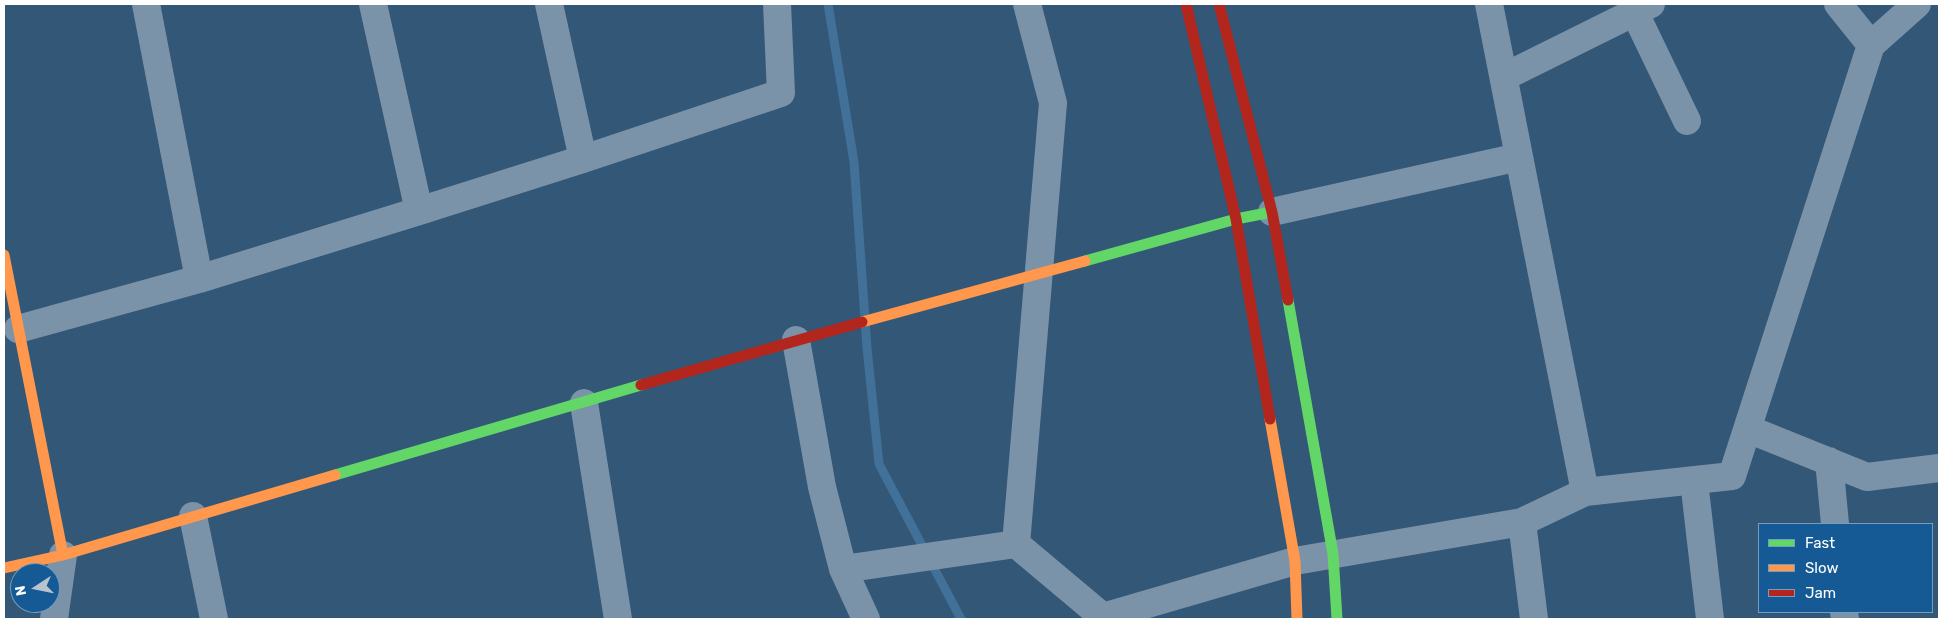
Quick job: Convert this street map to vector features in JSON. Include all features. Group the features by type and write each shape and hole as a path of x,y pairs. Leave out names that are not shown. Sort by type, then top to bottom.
{"street":[{"path":"146,4 199,278"},
{"path":"373,4 419,211"},
{"path":"549,4 583,159"},
{"path":"18,329 199,278 419,211 781,93 777,4"},
{"path":"1016,544 1053,103 1028,4"},
{"path":"1186,4 1236,219 1295,561 1297,619"},
{"path":"1219,4 1272,212 1333,554 1337,619"},
{"path":"1489,4 1585,492"},
{"path":"1838,4 1871,46"},
{"path":"843,569 1016,544 1102,618 1295,561 1522,522 1585,492 1732,476 1871,46 1917,4"},
{"path":"1504,77 1643,8 1687,121"},
{"path":"4,568 62,554 796,340 1236,219 1519,157"},
{"path":"4,255 62,554 54,619"},
{"path":"796,340 822,487 843,569 866,619"},
{"path":"584,403 618,619"},
{"path":"1748,429 1867,477 1939,468"},
{"path":"1829,462 1835,523"},
{"path":"1694,481 1710,619"},
{"path":"193,516 214,619"},
{"path":"1522,522 1534,619"}],"waterway":[{"path":"828,4 854,162 867,348 879,464 961,619"}],"traffic: fast":[{"path":"1085,261 1236,219 1272,212"},
{"path":"1288,300 1333,554 1337,619"},
{"path":"335,475 641,385"}],"traffic: slow":[{"path":"4,255 63,555"},
{"path":"862,322 1085,261"},
{"path":"1270,419 1295,561 1297,619"},
{"path":"4,568 63,555 335,475"}],"traffic: jam":[{"path":"1186,4 1236,219 1270,419"},
{"path":"1219,4 1272,212 1288,300"},
{"path":"641,385 862,322"}]}
